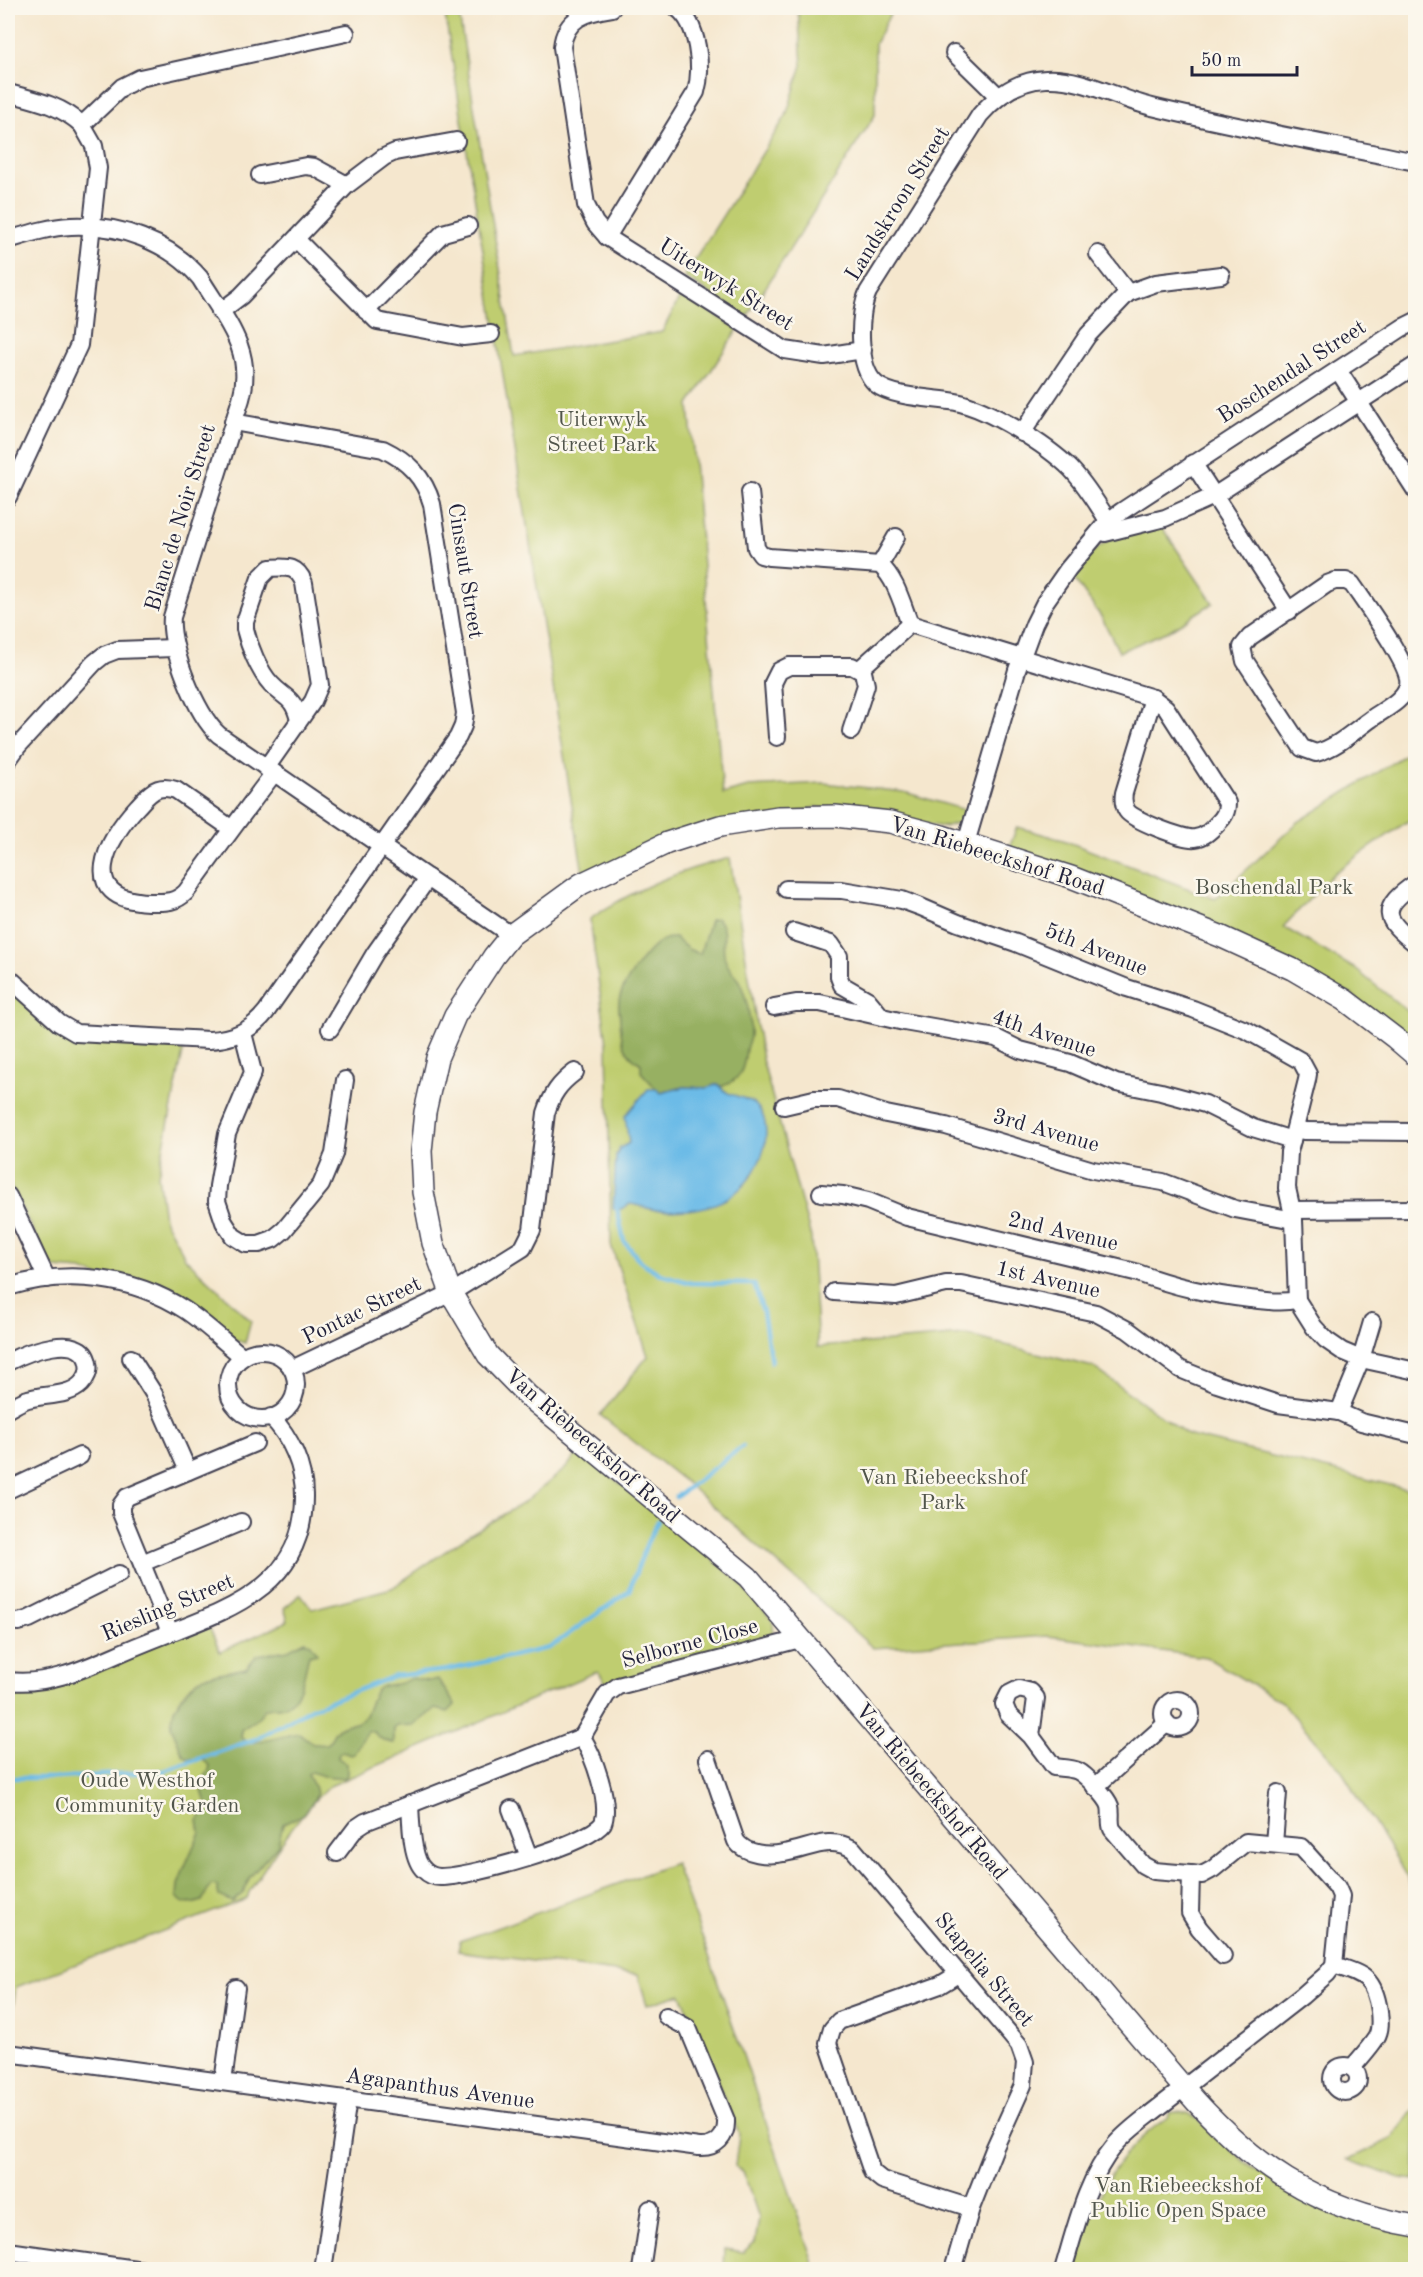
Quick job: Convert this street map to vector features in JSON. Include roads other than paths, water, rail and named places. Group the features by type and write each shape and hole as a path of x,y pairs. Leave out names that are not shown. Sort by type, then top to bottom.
{"street":[{"name":"Uiterwyk Street","path":"612,8 591,11 576,18 566,32 562,47 586,205 595,223 606,237 786,350 810,356 863,350"},
{"path":"606,237 696,92 699,74 693,32 687,17 677,8"},
{"path":"86,131 122,87 140,78 346,33"},
{"path":"954,53 998,96"},
{"name":"Landskroon Street","path":"1111,525 1070,468 1022,433 988,413 968,405 897,393 882,388 866,370 861,312 868,292 980,115 998,96 1024,83 1060,79 1150,107 1416,162"},
{"path":"8,93 56,106 66,111 86,131 97,156 98,168 79,345 9,488"},
{"path":"220,312 241,296 347,184 384,157 395,152 456,141"},
{"path":"261,175 306,166 314,167 347,184"},
{"name":"Blanc de Noir Street","path":"8,240 69,226 137,235 162,247 193,271 238,342 245,363 244,388 175,604 171,626 174,648 205,721 219,735 511,935"},
{"path":"366,311 443,232 468,226"},
{"path":"296,239 377,321 464,337 491,334"},
{"path":"1098,254 1128,293"},
{"path":"1022,433 1088,335 1128,293 1156,283 1221,275"},
{"name":"Boschendal Street","path":"966,843 1021,658 1045,602 1068,569 1097,536 1193,463 1416,321"},
{"path":"1111,525 1164,518 1214,496 1416,365"},
{"path":"1338,370 1416,491"},
{"name":"Cinsaut Street","path":"233,422 383,449 394,454 412,468 429,494 465,720 458,737 266,1012 243,1033"},
{"path":"1193,463 1289,610"},
{"path":"750,492 756,548 761,555 880,565 896,588 910,624"},
{"path":"880,565 896,537"},
{"path":"232,829 176,790 158,789 141,803 115,833 104,862 106,883 119,896 131,901 166,902 177,900 186,892 232,829 318,693 320,686 301,573 292,568 270,568 260,578 245,628 264,674 272,685 292,701 299,720"},
{"path":"1335,581 1346,581 1352,584 1401,659 1408,677 1408,686 1399,699 1330,748 1316,753 1302,748 1245,661 1243,654 1245,642 1289,610 1335,581"},
{"path":"910,624 1153,698 1166,708 1227,803 1225,816 1202,836 1191,838 1180,836 1136,818 1124,806 1124,793 1153,698"},
{"path":"860,669 910,624"},
{"path":"8,760 18,746 99,658 117,650 174,648"},
{"path":"777,737 773,683 779,671 789,666 852,666 860,669 865,676 866,685 851,731"},
{"name":"Van Riebeeckshof Road","path":"1416,1056 1346,1000 1292,969 1257,951 1071,877 966,843 908,827 862,818 807,815 750,820 694,834 625,862 581,884 511,935 494,956 455,1016 437,1058 425,1112 421,1151 423,1192 433,1243 451,1293 488,1354 527,1395 748,1577 1211,2119 1241,2147 1297,2186 1342,2207 1368,2216 1416,2226"},
{"path":"330,1029 375,953 428,878"},
{"path":"1416,883 1398,895 1391,905 1390,913 1392,925 1416,944"},
{"name":"5th Avenue","path":"786,888 842,890 902,900 1127,988 1193,1009 1248,1031 1302,1061 1305,1067 1307,1080 1298,1136"},
{"path":"794,932 831,944 839,956 839,977 842,985 868,1000 882,1017"},
{"path":"8,977 59,1023 76,1033 208,1040 220,1040 243,1033 253,1072 227,1134 217,1201 224,1222 233,1236 246,1244 266,1241 284,1230 321,1185 334,1154 345,1080"},
{"name":"4th Avenue","path":"774,1007 796,1003 820,1003 996,1038 1020,1050 1070,1063 1116,1083 1205,1104 1253,1128 1298,1136"},
{"name":"Pontac Street","path":"292,1369 451,1293 523,1248 529,1239 534,1219 546,1113 555,1090 575,1072"},
{"name":"3rd Avenue","path":"784,1106 820,1098 838,1099 886,1114 968,1132 1093,1170 1162,1182 1235,1209 1293,1215 1416,1209"},
{"path":"1416,1132 1298,1136 1288,1164 1287,1188 1293,1215 1297,1300 1314,1327 1326,1341 1342,1351 1361,1359 1416,1371"},
{"name":"2nd Avenue","path":"821,1193 868,1201 907,1217 1135,1272 1171,1286 1254,1299 1286,1302 1297,1300"},
{"path":"8,1196 46,1279"},
{"path":"8,1287 46,1279 99,1279 125,1284 176,1304 199,1319 243,1357"},
{"name":"1st Avenue","path":"834,1292 896,1296 946,1284 961,1284 1096,1313 1128,1330 1180,1369 1256,1398 1278,1404 1339,1412 1361,1422 1416,1435"},
{"path":"1339,1412 1361,1359 1372,1322"},
{"path":"8,1362 30,1351 68,1346 84,1353 89,1367 86,1379 76,1388 28,1399 8,1409"},
{"path":"258,1351 274,1353 287,1362 295,1378 293,1398 288,1407 263,1419 246,1415 233,1403 228,1386 229,1378 232,1370 243,1357 258,1351"},
{"path":"131,1358 154,1394 188,1471"},
{"name":"Riesling Street","path":"8,1681 35,1682 67,1675 237,1604 258,1592 276,1576 293,1549 304,1508 303,1478 300,1466 282,1428 271,1417"},
{"path":"170,1632 121,1513 122,1502 127,1497 255,1443"},
{"path":"8,1490 80,1456"},
{"path":"142,1563 241,1522"},
{"path":"8,1621 24,1621 119,1574"},
{"name":"Selborne Close","path":"582,1737 607,1694 618,1686 800,1639"},
{"path":"1095,1787 1167,1723"},
{"path":"1031,1736 1054,1767 1078,1771 1095,1787 1109,1803 1111,1809 1109,1823 1112,1829 1143,1865 1154,1871 1202,1875 1213,1869 1246,1842 1302,1847 1337,1887 1341,1896 1334,1965 1302,1996 1129,2130 1103,2163 1083,2204 1063,2270"},
{"path":"337,1853 360,1825 410,1804 582,1737 591,1752 606,1807 603,1823 590,1834 497,1868 444,1876 429,1874 417,1862 410,1804"},
{"name":"Stapelia Street","path":"708,1759 736,1841 742,1849 750,1853 784,1853 819,1843 832,1842 854,1849 958,1974 1015,2038 1023,2053 1026,2069 1021,2092 995,2147 972,2208 953,2270"},
{"path":"1274,1844 1278,1793"},
{"path":"511,1809 529,1857"},
{"path":"1191,1874 1190,1913 1198,1928 1223,1956"},
{"path":"1334,1965 1353,1971 1369,1981 1376,1995 1380,2019 1377,2037 1352,2068"},
{"path":"958,1974 940,1985 839,2021 830,2033 828,2043 872,2172 882,2180 972,2208"},
{"path":"223,2082 236,1988"},
{"name":"Agapanthus Avenue","path":"8,2053 709,2147 722,2138 726,2120 688,2028 666,2016"},
{"path":"323,2270 348,2099"},
{"path":"641,2270 650,2209"},
{"path":"8,2251 143,2270"}],"water":[{"path":"718,1084 728,1093 756,1105 763,1115 766,1132 764,1150 745,1184 721,1202 707,1207 675,1211 630,1204 621,1209 613,1209 616,1156 620,1148 629,1143 625,1116 648,1089 657,1089 661,1093 684,1087 707,1088"}],"waterway":[{"path":"617,1209 624,1241 640,1261 660,1274 691,1283 754,1284 763,1312 771,1362"},
{"path":"676,1497 743,1446"},
{"path":"8,1778 58,1778 164,1771 256,1739 311,1708 395,1676 447,1670 549,1648 629,1591 658,1521"}],"park label":[{"name":"Uiterwyk Street Park","path":"602,432"},
{"name":"Boschendal Park","path":"1274,888"},
{"name":"Van Riebeeckshof Park","path":"943,1490"},
{"name":"Oude Westhof Community Garden","path":"147,1794"},
{"name":"Van Riebeeckshof Public Open Space","path":"1178,2198"}]}
